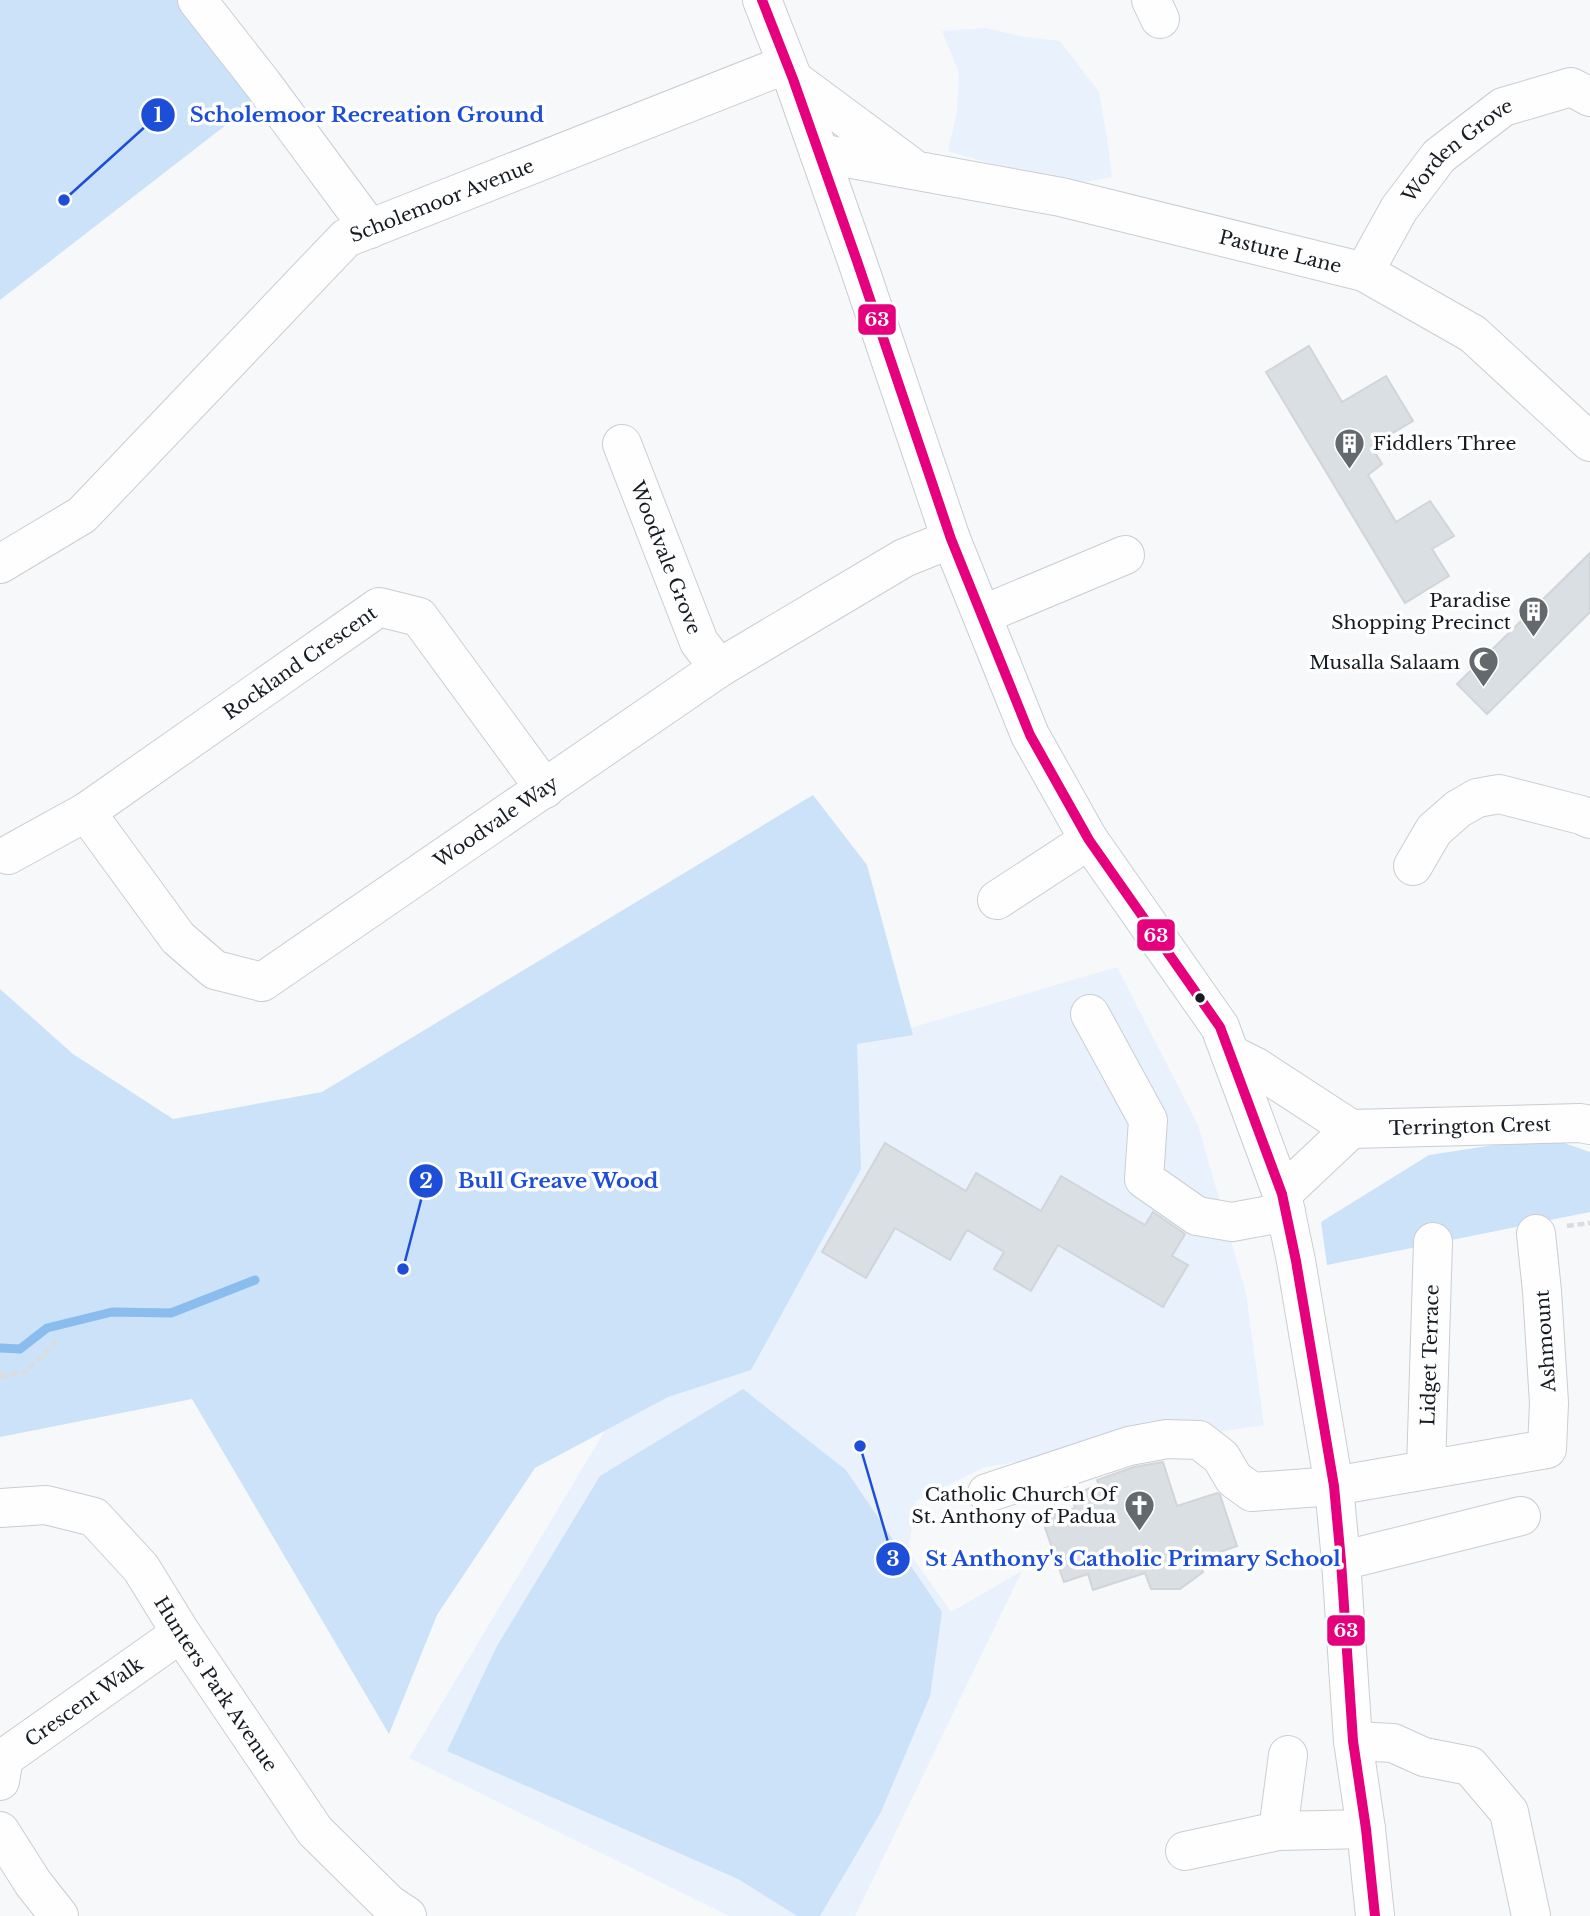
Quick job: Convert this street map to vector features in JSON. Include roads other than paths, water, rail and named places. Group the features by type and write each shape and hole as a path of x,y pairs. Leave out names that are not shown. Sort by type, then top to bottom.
{"street":[{"path":"197,0 370,229"},
{"path":"762,0 820,153 951,539 1030,735 1088,840 1220,1027 1284,1203 1334,1486 1353,1741 1375,1916"},
{"name":"Scholemoor Avenue","path":"0,564 82,515 346,238 790,72"},
{"name":"Pasture Lane","path":"790,72 918,171"},
{"name":"Worden Grove","path":"1364,272 1399,209 1439,156 1503,107 1571,87 1590,97"},
{"name":"Pasture Lane","path":"820,153 1061,197 1364,272 1473,334 1590,442"},
{"name":"Woodvale Grove","path":"622,444 699,642 719,668"},
{"name":"Woodvale Way","path":"86,812 178,938 215,970 262,982 719,668 904,558 951,539"},
{"path":"982,615 1125,555"},
{"name":"Rockland Crescent","path":"8,855 86,812 379,607 419,617 545,789"},
{"path":"1413,866 1434,830 1458,809 1477,798 1499,794 1590,819"},
{"path":"997,900 1088,840"},
{"path":"1090,1014 1148,1120 1144,1179 1197,1216 1232,1222 1284,1203 1351,1129 1256,1067 1230,1054"},
{"name":"Terrington Crest","path":"1351,1129 1580,1123 1590,1125"},
{"name":"Ashmount","path":"1426,1469 1547,1449 1549,1403 1536,1234"},
{"name":"Lidget Terrace","path":"1426,1469 1433,1242"},
{"path":"987,1493 1129,1446 1167,1439 1199,1440 1222,1457 1234,1479 1252,1492 1334,1486 1426,1469"},
{"name":"Hunters Park Avenue","path":"0,1508 46,1505 94,1517 142,1568 181,1633 315,1831 389,1904 407,1916"},
{"path":"1341,1560 1521,1516"},
{"name":"Crescent Walk","path":"0,1781 4,1758 181,1633"},
{"path":"1353,1741 1393,1743 1424,1757 1470,1766 1509,1812 1531,1916"},
{"path":"1278,1831 1288,1755"},
{"path":"1185,1851 1278,1831 1366,1829"},
{"path":"0,1831 33,1883 59,1916"}],"waterway":[{"path":"0,1348 20,1349 47,1328 112,1312 171,1313 255,1280"}],"place":[{"name":"Scholemoor Recreation Ground","path":"64,200"},
{"name":"Fiddlers Three","path":"1350,470"},
{"name":"Paradise Shopping Precinct","path":"1534,638"},
{"name":"Musalla Salaam","path":"1483,689"},
{"name":"Bull Greave Wood","path":"403,1269"},
{"name":"St Anthony's Catholic Primary School","path":"860,1446"},
{"name":"Catholic Church Of St. Anthony of Padua","path":"1139,1532"}]}
